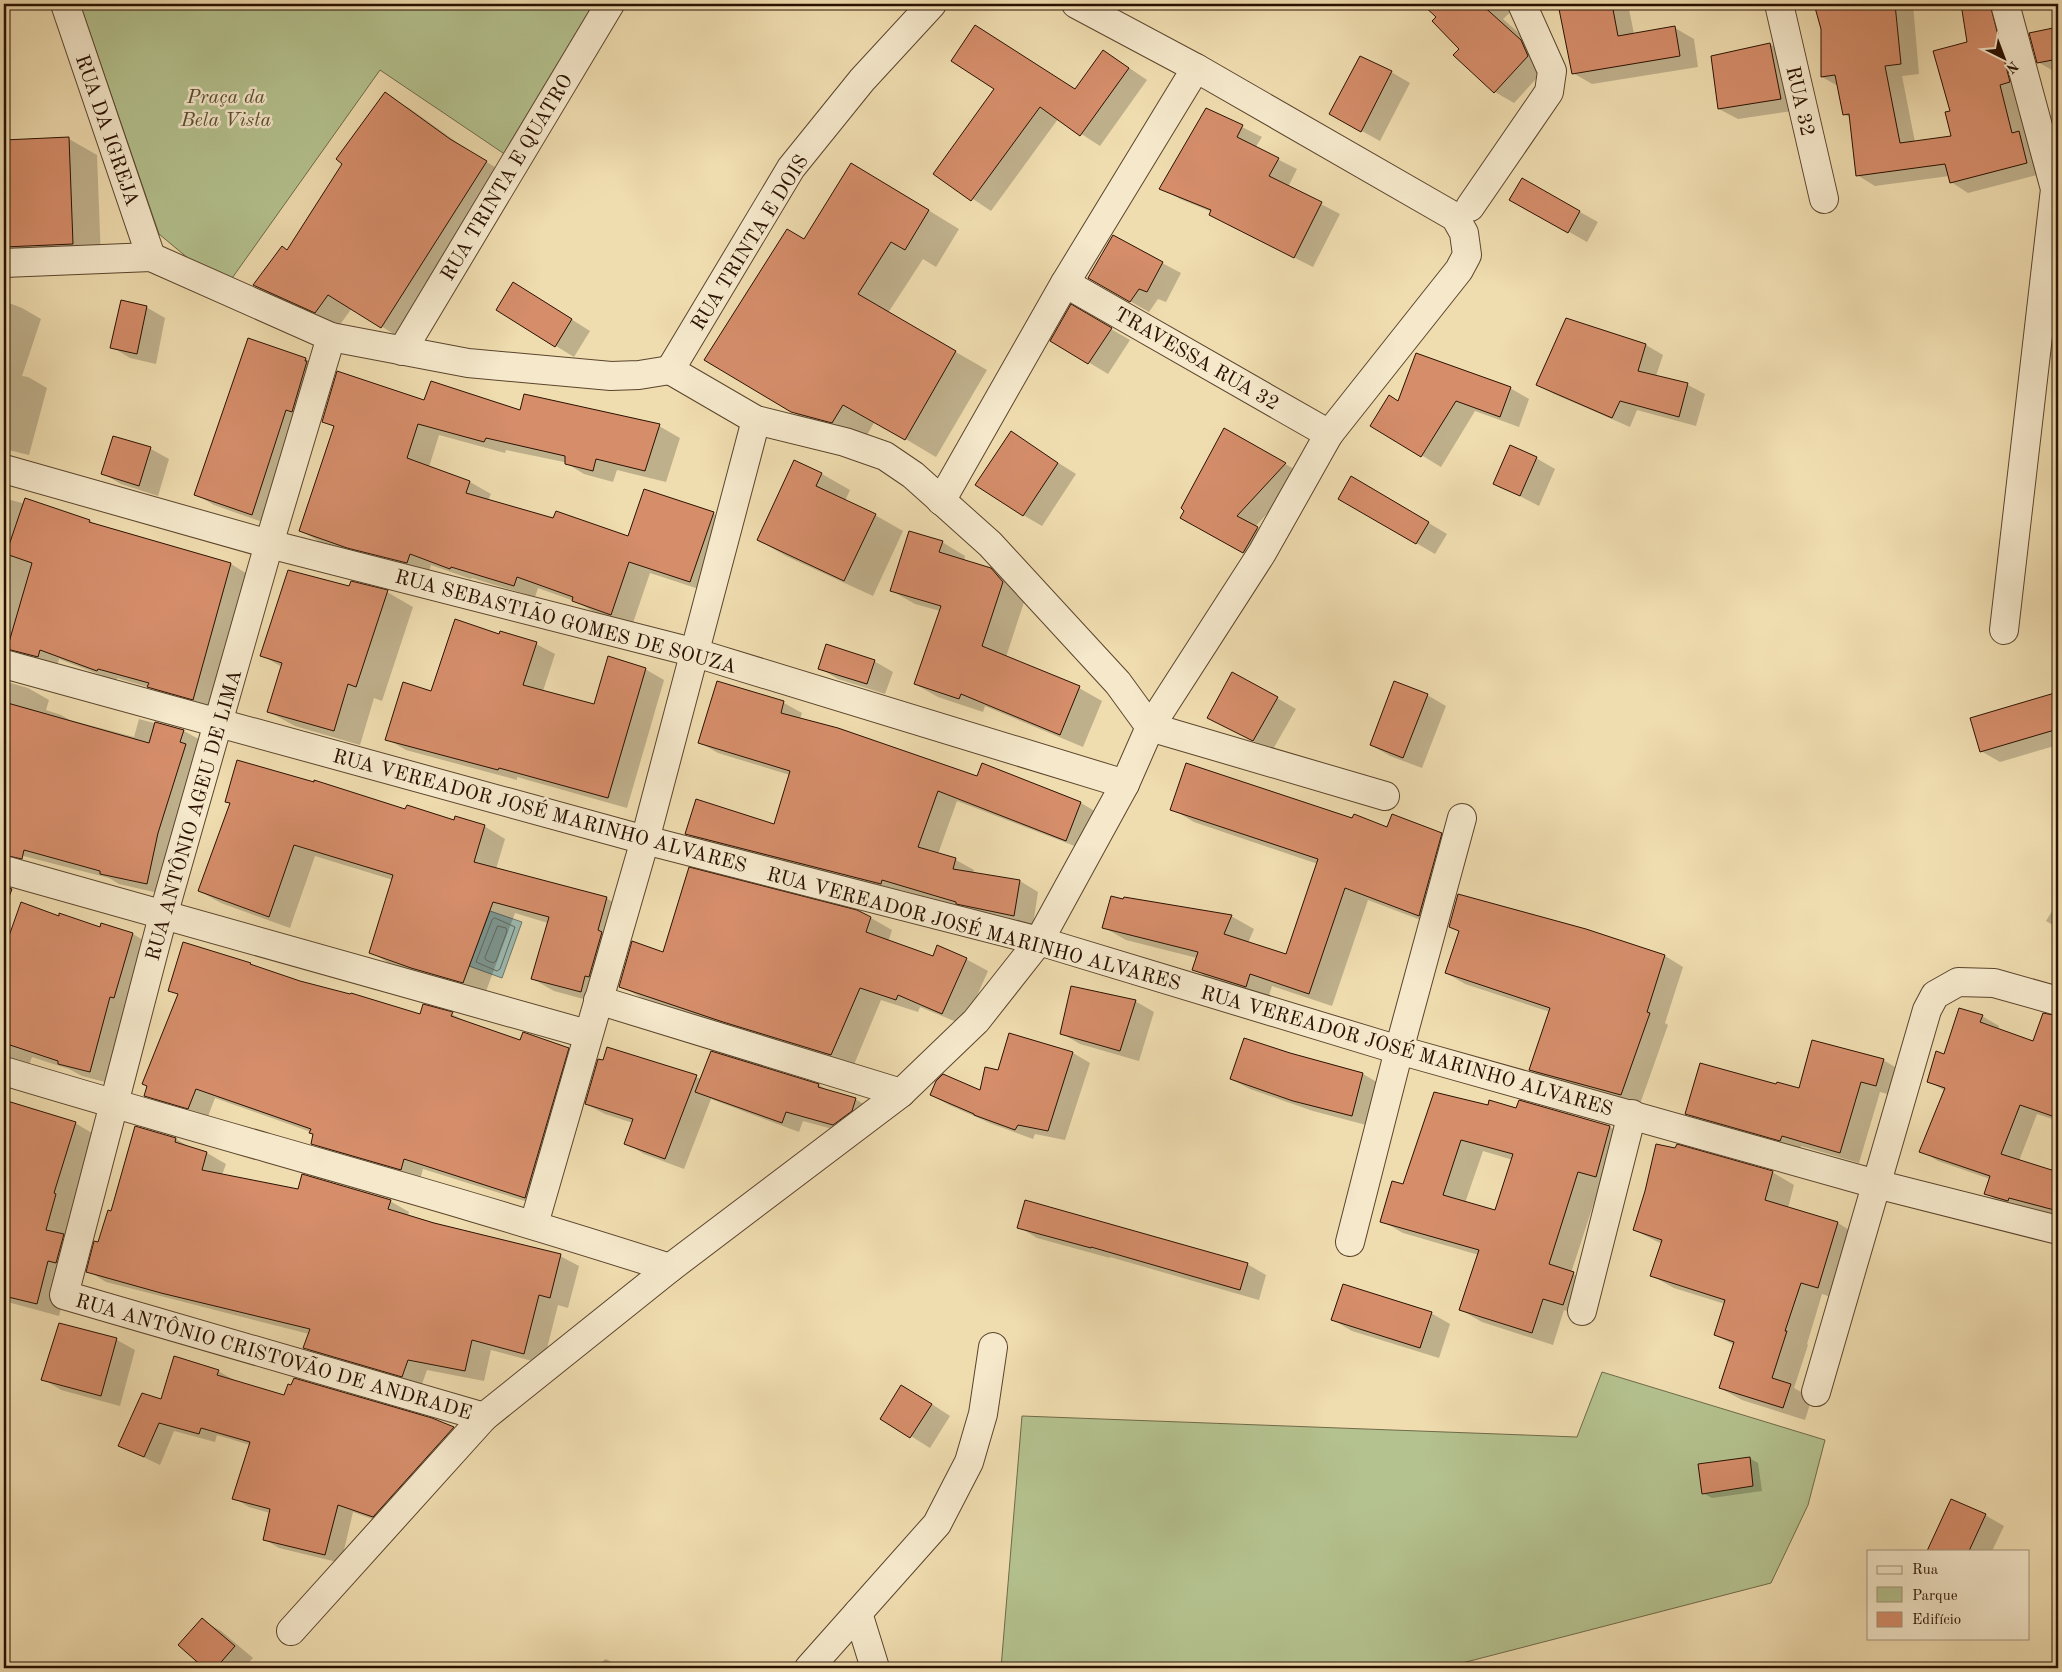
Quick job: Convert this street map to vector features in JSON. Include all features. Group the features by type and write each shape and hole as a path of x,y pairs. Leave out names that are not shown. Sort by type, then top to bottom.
{"street":[{"name":"RUA DA IGREJA","path":"65,4 151,256"},
{"name":"RUA TRINTA E QUATRO","path":"402,351 610,4"},
{"name":"RUA TRINTA E DOIS","path":"670,370 791,168 862,80 932,4"},
{"path":"290,1631 484,1417 670,1268 901,1093 976,1021 1039,941 1126,784 1150,727 1262,553 1329,434 1459,270 1467,255 1464,233 1455,217 1196,68 1076,4"},
{"path":"1470,207 1548,92 1552,71 1522,4"},
{"name":"RUA 32","path":"1779,4 1824,199"},
{"path":"2004,630 2056,187 2005,4"},
{"path":"941,501 1065,283 1196,68"},
{"path":"4,263 151,256 331,337 468,363 611,376 639,375 670,370 756,420 845,442 885,456 913,474 990,544 1118,683 1150,727 1385,796"},
{"name":"TRAVESSA RUA 32","path":"1065,283 1329,434"},
{"name":"RUA ANTÔNIO AGEU DE LIMA","path":"64,1295 163,916 269,544 331,337"},
{"path":"534,1224 587,1034 645,840 696,653 756,420"},
{"name":"RUA SEBASTIÃO GOMES DE SOUZA","path":"4,469 269,544 696,653 1126,784"},
{"name":"RUA VEREADOR JOSÉ MARINHO ALVARES","path":"4,664 645,840 1039,941 1399,1050 1876,1184 2058,1230"},
{"path":"1350,1242 1399,1050 1462,818"},
{"path":"4,870 587,1034"},
{"path":"1816,1392 1927,1010 1935,995 1958,982 1994,983 2058,1001"},
{"path":"598,1000 901,1093"},
{"path":"4,1071 115,1105 534,1224 670,1268"},
{"path":"1582,1311 1632,1114"},
{"name":"RUA ANTÔNIO CRISTOVÃO DE ANDRADE","path":"64,1295 484,1417"},
{"path":"809,1668 937,1524 970,1462 983,1414 993,1347"},
{"path":"858,1613 875,1668"}],"green space":[{"name":"Praça da Bela Vista","path":"80,4 596,4 506,155 380,70 230,281 189,259 159,234"},
{"path":"1602,1372 1825,1440 1808,1505 1771,1583 1443,1668 1001,1668 1022,1416 1577,1437"}],"water":[{"path":"490,911 522,922 502,978 469,966"}],"building":[{"path":"1422,4 1481,4 1521,40 1528,56 1494,93 1453,55 1459,49 1432,21 1436,17"},
{"path":"1558,4 1612,4 1618,36 1675,26 1680,56 1572,74"},
{"path":"1814,4 1895,4 1901,64 1885,66 1900,143 1951,136 1945,112 1950,111 1933,51 1967,42 1961,4 1990,4 2010,82 2000,85 2012,133 2019,131 2027,163 1950,183 1945,164 1856,176 1849,114 1843,115 1835,75 1821,77 1821,29"},
{"path":"975,25 1075,89 1103,50 1129,68 1080,136 1040,107 971,201 933,174 994,89 951,61"},
{"path":"2058,27 2058,59 2037,63 2029,33"},
{"path":"1770,43 1781,99 1718,109 1711,56"},
{"path":"1360,56 1392,71 1361,132 1329,114"},
{"path":"385,92 450,139 487,161 381,328 328,295 315,313 253,285 282,246 287,250 342,164 336,159"},
{"path":"1206,108 1243,125 1237,137 1279,158 1269,176 1322,202 1294,258 1209,215 1211,210 1159,189"},
{"path":"69,137 73,244 4,247 4,140"},
{"path":"851,163 929,210 905,250 891,242 858,294 956,351 905,440 843,405 832,423 791,412 704,360 787,229 804,239"},
{"path":"1522,178 1580,211 1568,233 1509,200"},
{"path":"1113,235 1163,262 1147,292 1139,289 1130,302 1088,278"},
{"path":"513,282 572,319 555,347 496,310"},
{"path":"121,300 147,306 137,354 110,348"},
{"path":"1071,304 1112,328 1088,364 1050,341"},
{"path":"1566,318 1646,344 1638,371 1688,383 1679,417 1620,401 1612,418 1536,385"},
{"path":"248,338 306,358 305,361 307,361 292,412 286,410 252,515 194,495"},
{"path":"1416,353 1511,387 1500,417 1456,401 1421,457 1370,426 1389,395 1398,401"},
{"path":"337,371 424,400 431,381 520,410 524,394 660,424 645,471 596,459 593,471 565,464 565,456 486,438 484,442 418,424 407,458 470,481 466,493 553,518 556,511 628,536 644,489 714,512 690,582 629,562 611,615 572,601 573,597 517,577 514,586 451,567 450,569 410,554 407,563 347,548 299,531 334,426 322,422"},
{"path":"1224,428 1286,463 1237,516 1258,527 1243,553 1180,518 1184,511 1181,508"},
{"path":"1011,431 1058,463 1023,516 975,485"},
{"path":"113,436 151,447 139,486 101,474"},
{"path":"1510,445 1537,457 1520,496 1493,484"},
{"path":"794,460 822,473 816,486 876,514 844,581 757,540"},
{"path":"1351,476 1429,522 1416,544 1338,499"},
{"path":"25,498 90,520 89,522 231,563 193,700 147,687 149,683 98,669 97,671 40,650 38,657 7,649 32,563 6,554"},
{"path":"909,531 943,541 939,552 991,568 1003,582 982,646 1080,686 1060,735 961,694 959,699 914,684 941,606 890,591"},
{"path":"288,570 349,586 351,581 388,590 356,687 348,684 334,731 267,712 282,663 260,656"},
{"path":"455,619 499,634 500,631 537,642 523,685 594,704 608,656 646,668 608,798 499,768 498,770 385,740 403,682 431,691"},
{"path":"826,644 875,660 867,684 818,669"},
{"path":"1232,672 1278,697 1253,741 1207,718"},
{"path":"717,681 784,701 781,713 838,728 977,776 982,763 1081,802 1066,841 938,791 918,847 956,858 953,869 1020,880 1014,916 956,904 956,902 882,880 881,884 685,834 696,799 774,824 790,771 698,743"},
{"path":"1394,681 1428,694 1403,758 1370,745"},
{"path":"2058,692 2058,729 1980,752 1970,718"},
{"path":"4,702 149,743 155,722 184,730 180,742 186,744 158,833 147,884 100,874 100,871 24,850 22,859 4,855"},
{"path":"237,760 314,782 314,780 405,809 407,805 454,820 455,816 485,825 474,862 607,897 598,930 602,932 589,977 585,976 581,992 531,979 549,917 493,902 463,983 411,968 369,953 393,875 294,845 269,917 198,891 230,803 225,802"},
{"path":"1186,763 1352,818 1354,814 1387,827 1392,814 1442,833 1419,916 1345,888 1309,994 1250,974 1246,987 1192,970 1198,952 1102,928 1111,896 1123,899 1124,897 1232,915 1224,934 1286,954 1318,859 1170,810"},
{"path":"689,867 857,910 871,917 866,932 933,956 937,945 967,958 942,1014 898,995 896,1000 860,988 831,1055 723,1022 619,987 632,941 663,952"},
{"path":"4,886 12,889 9,897 4,897"},
{"path":"1458,894 1586,929 1665,955 1647,1012 1650,1013 1621,1095 1529,1070 1550,1008 1445,973 1459,931 1449,927"},
{"path":"21,902 59,916 59,913 100,927 101,923 133,933 114,998 110,997 90,1072 58,1064 58,1061 4,1043 4,950"},
{"path":"183,942 251,963 300,981 351,993 420,1014 423,1004 453,1012 451,1016 520,1040 523,1032 569,1048 525,1198 404,1159 401,1170 311,1144 313,1134 309,1133 311,1129 196,1089 188,1109 144,1096 147,1086 142,1084 178,994 168,991"},
{"path":"1071,986 1136,1000 1120,1051 1060,1034"},
{"path":"1959,1008 1983,1015 1980,1022 2033,1041 2043,1013 2058,1016 2058,1118 2020,1105 2001,1154 2058,1172 2058,1211 2009,1198 2008,1201 1984,1194 1990,1176 1919,1152 1945,1088 1927,1082 1936,1051 1944,1054"},
{"path":"1009,1033 1073,1052 1048,1131 1018,1125 1015,1130 974,1115 930,1095 936,1081 943,1074 980,1090 985,1067 998,1070"},
{"path":"1244,1038 1363,1073 1352,1116 1293,1101 1230,1079"},
{"path":"1812,1040 1884,1059 1876,1086 1861,1082 1840,1153 1782,1136 1780,1141 1685,1114 1700,1063 1776,1084 1777,1082 1799,1088"},
{"path":"607,1047 697,1075 665,1159 624,1144 633,1119 585,1104 598,1059 603,1060"},
{"path":"711,1051 819,1084 818,1087 856,1098 852,1111 833,1125 786,1112 782,1123 695,1092"},
{"path":"1434,1092 1488,1105 1489,1100 1516,1108 1519,1100 1610,1126 1596,1177 1578,1172 1549,1264 1574,1272 1563,1305 1543,1299 1532,1333 1459,1310 1479,1250 1380,1222 1392,1181 1403,1184","holes":["1461,1140 1513,1154 1495,1210 1443,1195"]},
{"path":"4,1100 76,1122 54,1193 56,1194 46,1230 64,1234 56,1263 48,1261 37,1304 4,1296"},
{"path":"135,1126 176,1138 175,1142 207,1152 202,1170 298,1189 302,1174 391,1200 388,1209 434,1223 561,1254 550,1298 539,1295 524,1354 472,1340 465,1371 408,1360 402,1377 303,1348 310,1329 161,1293 86,1272 94,1241 98,1242 108,1210 111,1211"},
{"path":"1656,1144 1675,1148 1677,1144 1773,1171 1765,1200 1838,1222 1818,1288 1801,1283 1785,1331 1787,1331 1772,1378 1791,1384 1783,1408 1719,1388 1734,1342 1714,1335 1725,1300 1650,1276 1662,1240 1633,1230 1645,1191"},
{"path":"1025,1200 1248,1263 1240,1290 1091,1247 1017,1228"},
{"path":"1343,1284 1432,1312 1420,1348 1331,1320"},
{"path":"59,1323 117,1338 101,1396 41,1380"},
{"path":"174,1356 219,1370 217,1375 284,1395 288,1384 291,1385 294,1378 432,1418 454,1427 373,1517 338,1505 325,1555 263,1540 270,1509 232,1499 250,1442 201,1428 199,1434 159,1423 144,1457 118,1446 142,1393 161,1399"},
{"path":"901,1385 932,1404 910,1438 880,1419"},
{"path":"1750,1457 1753,1486 1702,1494 1698,1464"},
{"path":"1951,1499 1986,1514 1969,1550 1927,1550"},
{"path":"202,1618 235,1646 216,1668 204,1668 178,1645"}]}
